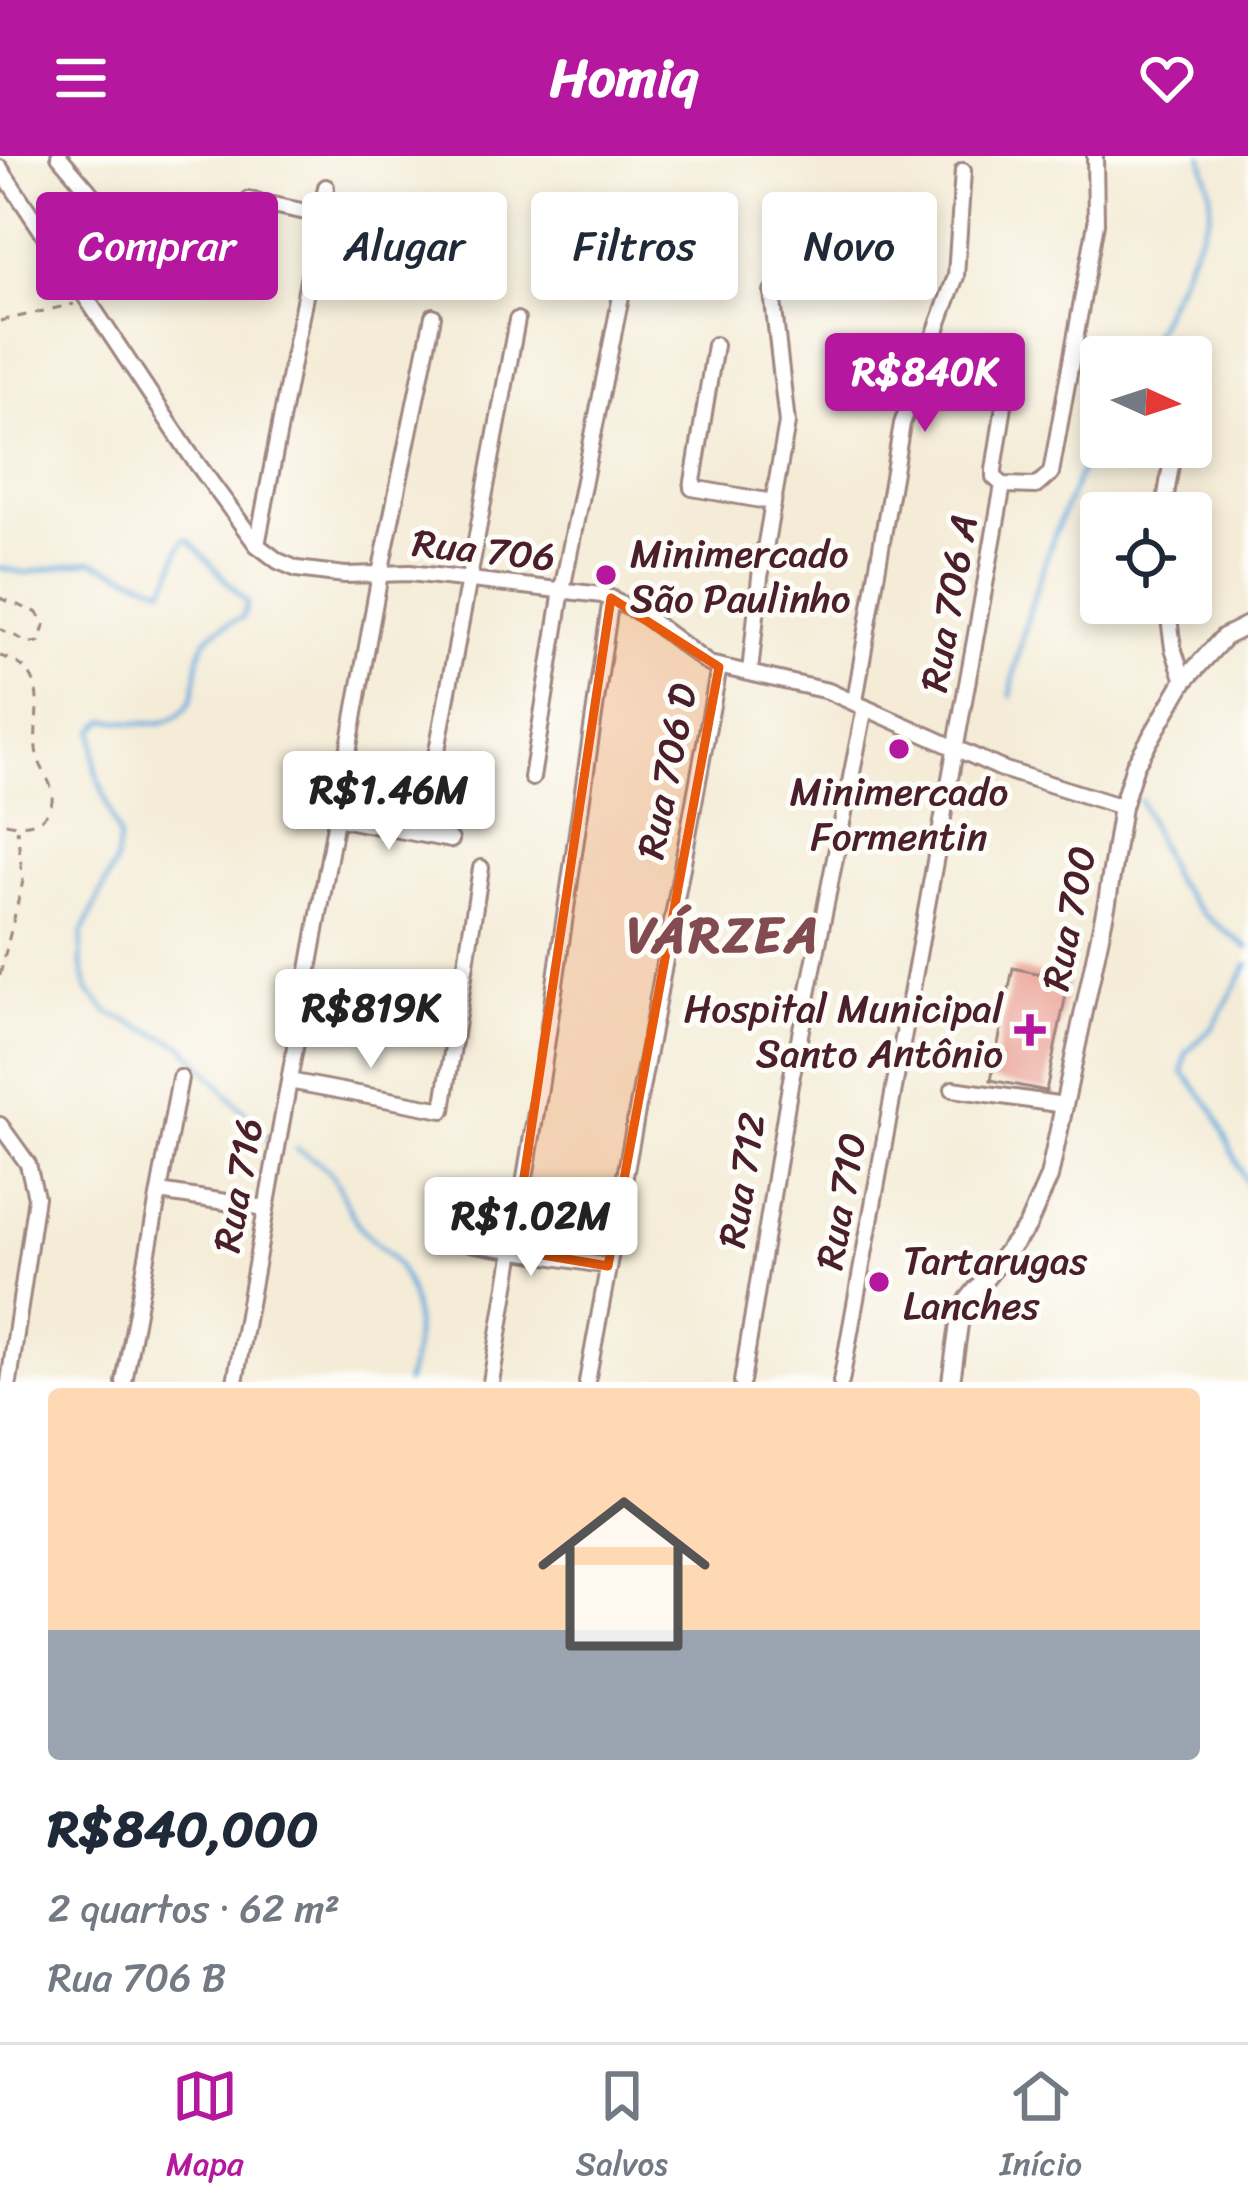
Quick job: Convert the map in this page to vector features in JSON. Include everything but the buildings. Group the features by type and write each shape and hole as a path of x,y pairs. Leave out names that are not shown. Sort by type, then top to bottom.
{"main road":[{"name":"Rua 700","path":"951,1382 962,1312 1036,1210 1048,1178 1107,902 1122,808 1135,765 1184,680 1224,637 1248,625"}],"street":[{"name":"Rua 706 A","path":"956,748 1003,485 1036,486 1051,473 1096,223 1095,156"},
{"path":"62,158 90,192"},
{"name":"Rua 706","path":"0,167 190,454 257,545 278,562 297,569 468,580 611,598 719,667 815,686 1001,769 1122,808"},
{"name":"Rua 712","path":"742,1382 790,1085 860,704 902,424 956,276 963,171"},
{"path":"325,192 326,187"},
{"path":"257,545 304,300"},
{"path":"532,778 562,590 620,300"},
{"path":"750,672 760,577 788,410 773,300"},
{"name":"Rua 716","path":"235,1382 380,574 433,316"},
{"path":"436,756 517,320"},
{"path":"715,345 692,488 773,502"},
{"path":"1003,485 994,477 994,470 1005,399"},
{"path":"490,1382 611,598"},
{"path":"1170,624 1184,680"},
{"name":"Rua 706 D","path":"587,1382 719,667"},
{"name":"Rua 710","path":"841,1382 956,748"},
{"path":"337,818 451,840"},
{"path":"290,1081 442,1110 481,868"},
{"path":"124,1382 180,1078"},
{"path":"953,1089 1064,1106"},
{"path":"0,1125 28,1164 36,1197 10,1382"},
{"path":"159,1192 266,1208"},
{"path":"462,1242 608,1266"}],"path":[{"path":"0,321 88,301"},
{"path":"0,598 36,612 45,623 39,642 30,644 0,628"},
{"path":"0,656 28,670 37,688 36,751 52,791 48,811 38,822 16,827 0,821"},
{"path":"0,975 23,881 16,827"}],"highlighted area":[{"path":"611,598 719,667 608,1266 513,1250"}],"waterway":[{"path":"1152,336 1210,214 1211,191 1202,156"},
{"path":"1011,696 1045,561 1083,468"},
{"path":"0,568 26,573 91,561 163,588 185,539 247,603 243,617 213,632 203,645 193,695 178,716 157,723 106,720 94,730 95,769 119,838 116,861 82,934 81,962 88,991 109,1013 184,1046 267,1138"},
{"path":"1140,800 1174,881 1203,914 1248,948"},
{"path":"1248,964 1213,1027 1186,1053 1183,1072 1214,1110 1248,1187"},
{"path":"296,1149 332,1175 362,1230 388,1254 408,1286 415,1334 406,1382"}],"place":[{"name":"Minimercado São Paulinho","path":"606,575"},
{"name":"Minimercado Formentin","path":"899,749"},
{"name":"Hospital Municipal Santo Antônio","path":"1030,1030"},
{"name":"Tartarugas Lanches","path":"879,1282"}],"district":[{"name":"VÁRZEA","path":"724,934"}]}
